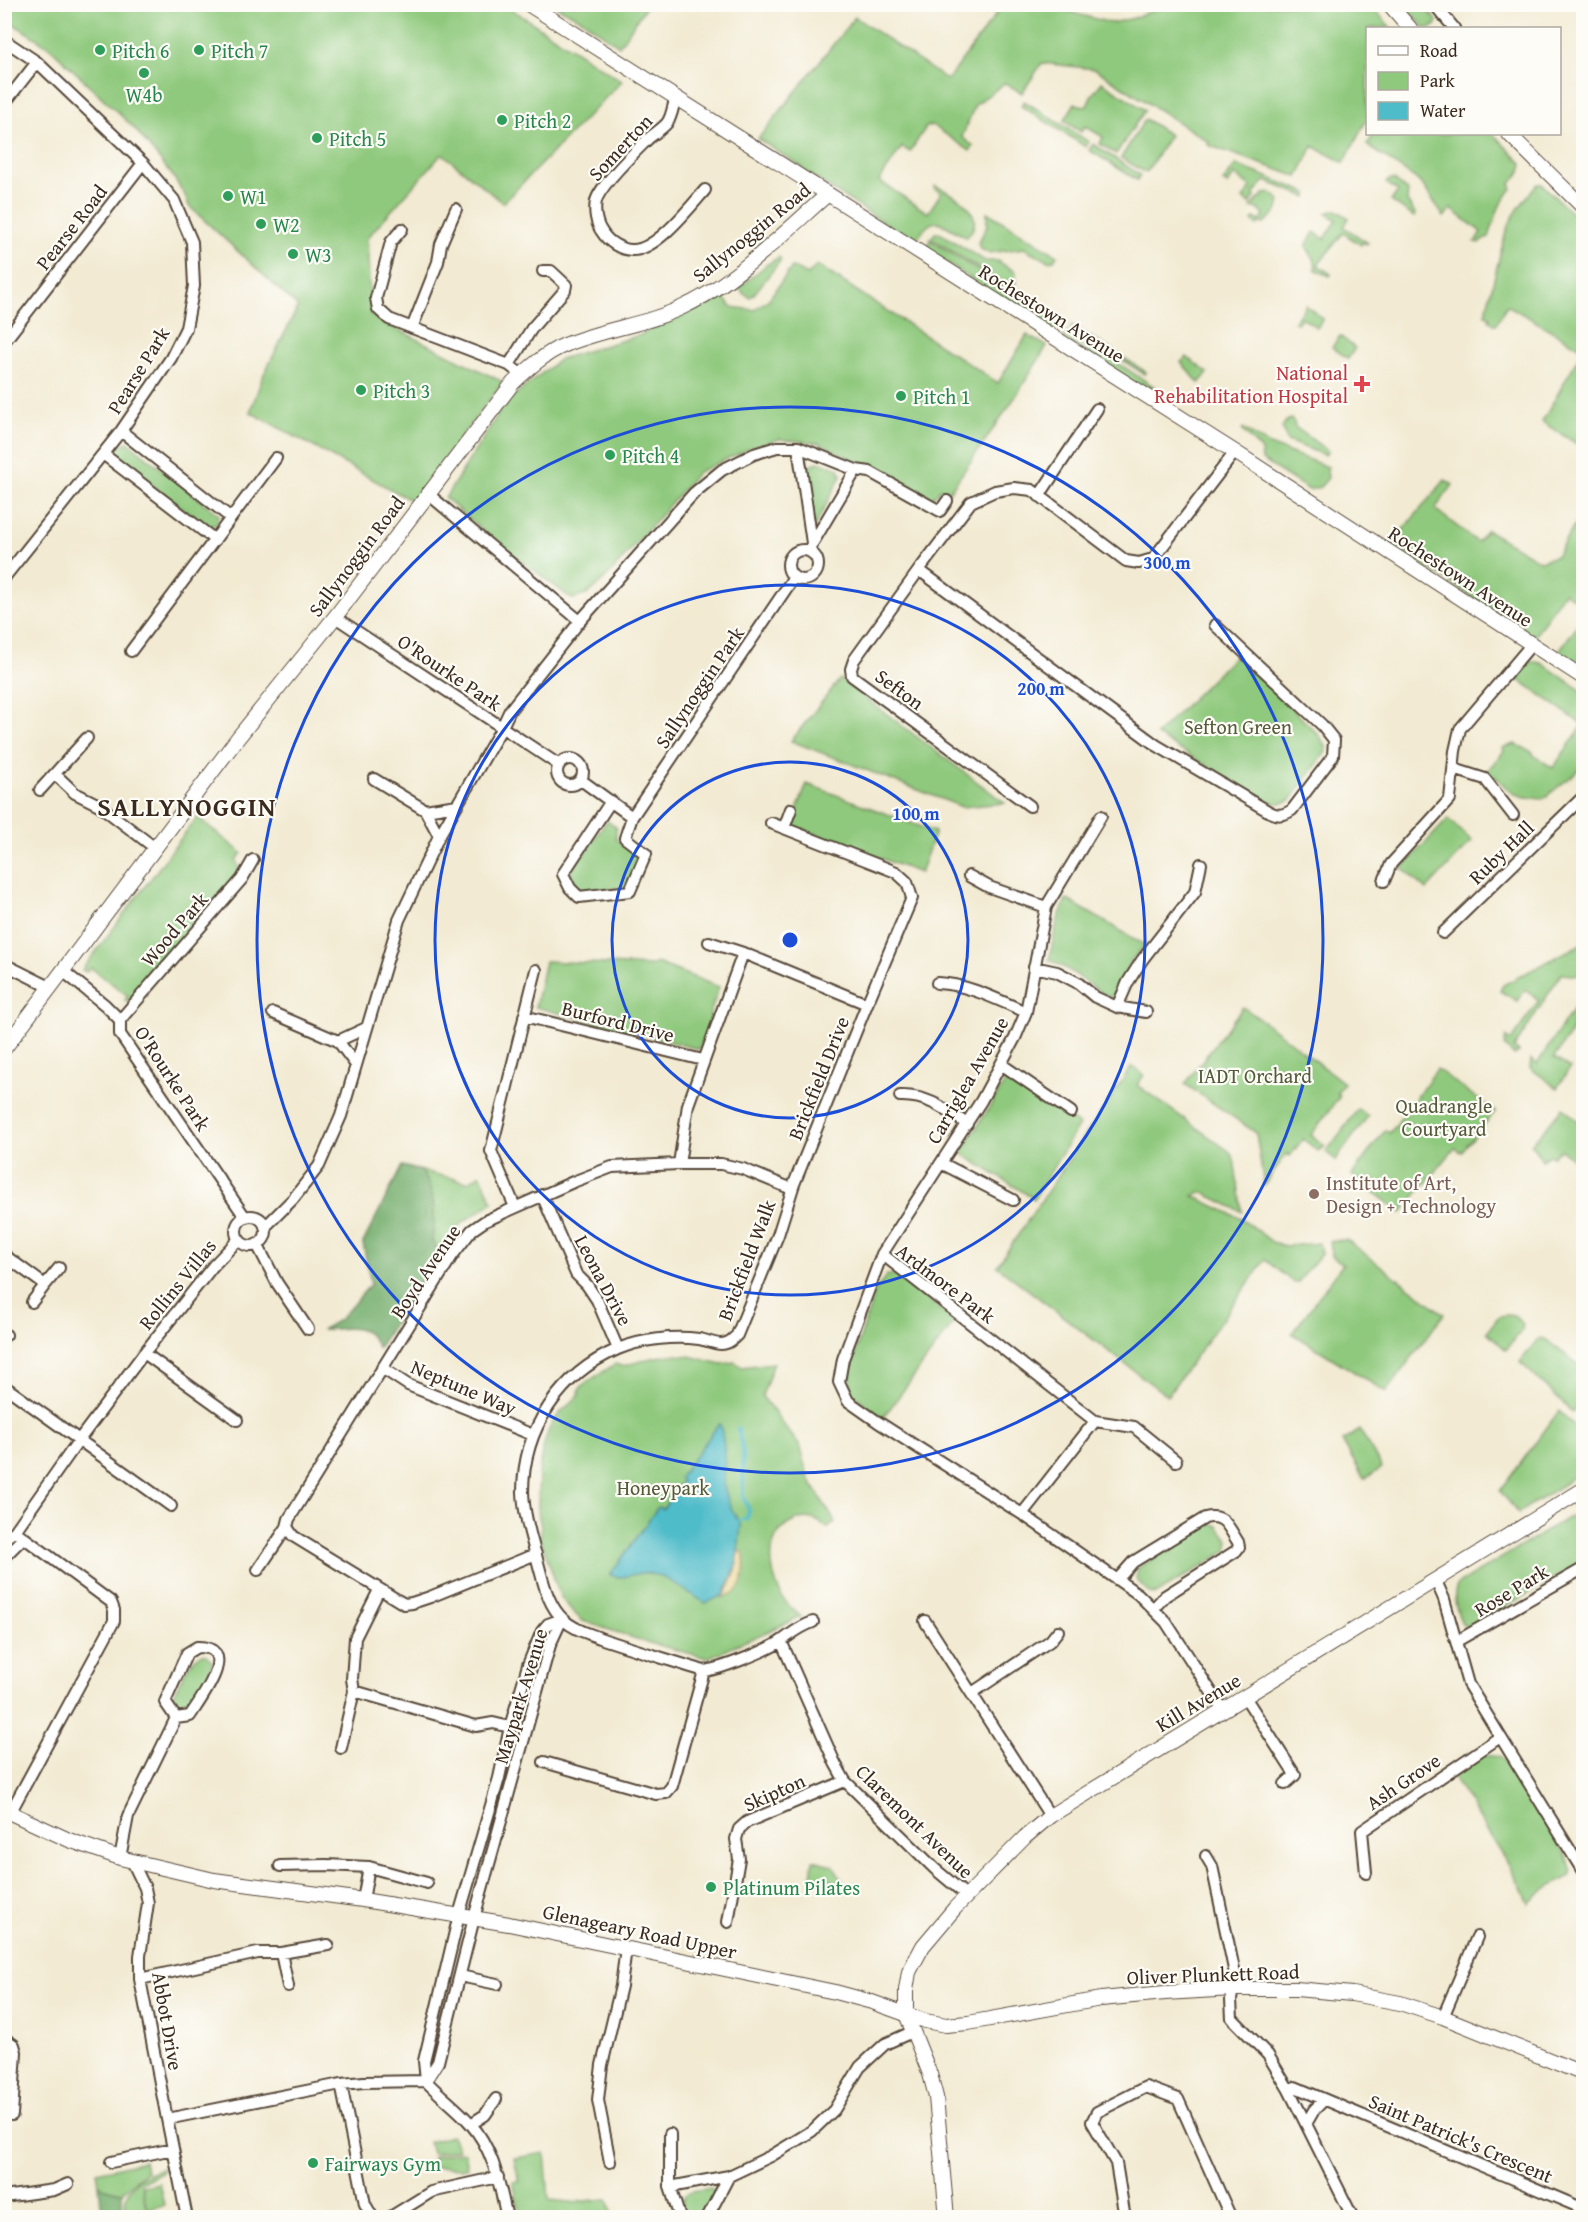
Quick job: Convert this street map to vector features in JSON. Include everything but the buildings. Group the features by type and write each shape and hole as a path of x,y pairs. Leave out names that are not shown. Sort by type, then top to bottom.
{"main road":[{"name":"Rochestown Avenue","path":"528,4 1235,452 1584,678"},
{"path":"1389,4 1409,27"},
{"path":"1510,135 1584,208"},
{"name":"Sallynoggin Road","path":"4,1049 427,493 494,406 522,375 536,362 563,345 660,318 689,305 720,285 828,194"},
{"name":"Kill Avenue","path":"906,2014 908,1978 918,1954 966,1895 1025,1837 1050,1816 1584,1490"},
{"name":"Glenageary Road Upper","path":"7,1812 69,1840 126,1859 214,1880 474,1918 835,1992 906,2014"},
{"name":"Oliver Plunkett Road","path":"906,2014 945,2025 968,2023 1101,1999 1233,1989 1296,1989 1352,1994 1400,2003 1443,2017 1584,2074"},
{"path":"906,2014 930,2074 936,2097 948,2217"}],"street":[{"path":"1434,4 1450,27"},
{"name":"Pearse Park","path":"4,40 37,62 143,163 174,200 192,242 194,286 186,328 171,358 103,454 4,578"},
{"path":"4,104 37,62"},
{"name":"Somerton","path":"676,97 668,122 622,166 600,194 596,208 598,222 607,238 617,246 638,250 647,247 668,230 705,190"},
{"name":"Pearse Road","path":"4,342 143,163"},
{"path":"412,328 456,208"},
{"path":"402,230 391,242 376,303 383,316 509,365 522,375"},
{"path":"509,365 532,328 565,290 566,285 551,271 543,271"},
{"path":"1040,496 1097,409"},
{"path":"121,430 231,518"},
{"path":"559,765 501,729 510,710 580,621 694,493 723,470 754,454 777,447 798,447 856,470 870,472 940,511 947,501"},
{"path":"794,577 806,580 811,578 818,566 810,547 798,447"},
{"name":"Sefton","path":"1030,806 852,676 851,669 854,660 971,502 995,491 1014,488 1032,490 1126,561 1139,563 1153,559 1235,452"},
{"path":"103,454 215,540"},
{"path":"131,651 276,458"},
{"name":"Sallynoggin Park","path":"632,817 794,577 789,567 790,558 810,547 856,470"},
{"path":"427,493 580,621"},
{"path":"919,570 1156,745 1268,811 1282,815 1292,810 1333,756 1334,740 1322,725 1215,625"},
{"name":"O'Rourke Park","path":"265,1227 293,1199 319,1166 341,1116 399,920 440,836 501,729 335,616"},
{"path":"1384,881 1391,864 1450,799 1455,751 1460,729 1531,645"},
{"path":"40,790 87,738"},
{"path":"568,759 578,762 583,768 581,780 571,786 563,783 557,775 559,765 568,759"},
{"path":"1454,769 1485,779 1513,815"},
{"path":"55,774 75,793 99,805 155,848"},
{"path":"374,779 425,810 440,836"},
{"path":"581,780 612,801 632,817 625,838 646,854 630,891 579,897 570,888 563,874 612,801"},
{"name":"Ruby Hall","path":"1443,933 1584,796"},
{"path":"425,810 457,805"},
{"path":"784,828 791,809"},
{"name":"Carriglea Avenue","path":"882,1254 967,1124 1001,1064 1026,1012 1046,907 1101,816"},
{"path":"771,823 896,872 908,882 912,898 867,1004"},
{"name":"Wood Park","path":"120,1020 242,879 253,860"},
{"path":"1118,1007 1128,982 1142,960 1195,891 1201,864"},
{"path":"969,876 989,887 1046,907"},
{"name":"Brickfield Drive","path":"709,942 743,953 867,1004 792,1189"},
{"path":"679,1164 688,1105 743,953"},
{"path":"4,964 50,987"},
{"path":"1034,967 1057,972 1078,983 1095,997 1118,1007 1146,1012"},
{"path":"515,1207 491,1151 536,970"},
{"name":"O'Rourke Park","path":"63,971 120,1020 120,1034 245,1217"},
{"path":"937,983 950,983 1026,1012"},
{"path":"273,1013 338,1041 356,1065"},
{"name":"Burford Drive","path":"524,1016 703,1060"},
{"path":"338,1041 366,1028"},
{"path":"1001,1064 1071,1112"},
{"path":"900,1096 914,1095 936,1103 967,1124"},
{"path":"941,1163 1013,1200"},
{"name":"Boyd Avenue","path":"258,1570 287,1527 288,1519 452,1256 472,1230 515,1207 612,1167 721,1164 743,1169 792,1189"},
{"name":"Brickfield Walk","path":"618,1349 659,1339 696,1339 721,1344 730,1341 736,1335 778,1236 792,1189"},
{"name":"Leona Drive","path":"542,1195 576,1274 597,1300 618,1349"},
{"path":"255,1216 263,1222 264,1237 257,1244 247,1245 239,1239 238,1224 245,1217 255,1216"},
{"name":"Rollins Villas","path":"4,1539 19,1534 79,1440 213,1266 239,1239"},
{"path":"257,1244 276,1283 308,1329"},
{"name":"Ardmore Park","path":"1095,1421 882,1254 843,1359 839,1382 848,1401 1022,1514 1118,1579 1154,1608 1166,1622 1223,1710"},
{"path":"4,1255 45,1285"},
{"path":"32,1302 59,1268"},
{"path":"618,1349 590,1365 560,1389 533,1436 525,1470 523,1492 528,1524 550,1601 562,1619 585,1632 704,1671 714,1670 781,1641 794,1630 813,1622"},
{"name":"Rollins Villas","path":"144,1353 237,1420"},
{"name":"Neptune Way","path":"382,1368 408,1385 533,1436"},
{"path":"4,1386 171,1506"},
{"path":"1022,1514 1095,1421 1134,1427 1176,1461"},
{"path":"1118,1579 1133,1562 1205,1518 1215,1515 1222,1518 1238,1542 1239,1547 1236,1551 1165,1596 1154,1608"},
{"path":"287,1527 293,1536 404,1604 412,1604 536,1554"},
{"path":"4,1557 19,1534 111,1602 114,1610 114,1621 7,1812"},
{"name":"Rose Park","path":"1457,1641 1584,1568"},
{"path":"1436,1581 1444,1599 1468,1684 1583,1869"},
{"path":"341,1748 354,1691 352,1679 355,1638 379,1590"},
{"name":"Maypark Avenue","path":"426,2081 424,2061 459,1916 499,1778 510,1727 528,1665 542,1631 549,1624 562,1619"},
{"name":"Maypark Avenue","path":"426,2081 438,2062 474,1918 550,1645 562,1619"},
{"path":"925,1621 1050,1816"},
{"path":"972,1693 1050,1641 1058,1631"},
{"name":"Claremont Avenue","path":"781,1641 838,1771 845,1781 935,1869 966,1895"},
{"path":"197,1647 210,1649 218,1659 218,1670 190,1716 176,1718 165,1702 187,1653 197,1647"},
{"path":"544,1762 656,1794 666,1793 672,1785 704,1671"},
{"path":"354,1691 476,1726 493,1723 510,1727"},
{"path":"1245,1697 1295,1775 1285,1784"},
{"path":"126,1859 128,1816 176,1718"},
{"name":"Ash Grove","path":"1366,1873 1362,1831 1500,1737"},
{"name":"Maypark Avenue","path":"499,1778 513,1782"},
{"name":"Skipton","path":"728,1922 739,1859 736,1839 739,1829 747,1822 845,1781"},
{"path":"1206,1856 1212,1866 1235,1974 1231,2000 1232,2018 1268,2055 1289,2090 1353,2217"},
{"name":"Abbot Drive","path":"126,1859 147,1895 140,1956 140,1979 187,2217"},
{"path":"280,1866 326,1864 369,1867 427,1883"},
{"path":"363,1900 369,1867"},
{"path":"1443,2017 1477,1937"},
{"path":"140,1979 258,1953 282,1953 328,1946"},
{"path":"610,2162 598,2100 602,2066 621,1986 626,1948"},
{"path":"282,1953 288,1986"},
{"path":"460,1976 497,1984"},
{"path":"670,2187 729,2176 771,2156 812,2131 834,2110 860,2067 885,2044 912,2032"},
{"path":"4,2038 14,2046 16,2052 12,2115"},
{"path":"167,2119 341,2084 426,2081 471,2124 489,2151 498,2177 507,2217"},
{"path":"341,2084 365,2204 373,2217"},
{"path":"1125,2217 1116,2163 1092,2122 1097,2112 1146,2087 1178,2098 1231,2217"},
{"name":"Saint Patrick's Crescent","path":"1289,2090 1295,2087 1584,2209"},
{"path":"471,2124 484,2115 496,2099"},
{"path":"1306,2124 1314,2110 1324,2100"},
{"path":"670,2134 670,2187 680,2217"},
{"path":"111,2162 173,2149"},
{"path":"707,2217 729,2176"},
{"path":"389,2217 430,2192 498,2177"},
{"path":"4,2197 54,2190 68,2184"}],"green space":[{"path":"5,4 505,5 622,81 503,203 444,155 441,155 367,238 371,316 503,382 412,501 250,412 263,376 298,307 189,206 172,175 134,128 48,46 9,21 5,23"},
{"path":"553,5 647,5 619,46 581,19"},
{"path":"1003,5 1058,5 1070,12 1111,23 1134,18 1165,5 1371,5 1390,27 1366,27 1366,121 1344,163 1313,146 1298,177 1208,145 1209,142 1095,69 1042,63 1022,93 1005,83 975,105 962,137 973,146 970,151 932,125 926,127 910,152 902,147 879,181 928,213 941,193 934,188 935,186 952,194 967,206 975,221 973,229 966,237 935,222 924,229 918,238 911,240 758,139 855,17 947,80"},
{"path":"1404,5 1418,6 1437,20 1433,27 1424,27"},
{"path":"1102,82 1145,110 1116,154 1100,144 1103,137 1085,126 1081,132 1064,121 1075,103 1083,107 1087,106"},
{"path":"1024,101 1089,142 1086,147 1021,106"},
{"path":"1145,119 1170,135 1146,173 1121,158"},
{"path":"1373,135 1494,135 1523,164 1510,185 1512,188 1499,207 1489,237 1479,243 1475,242 1481,232 1451,209 1444,217 1416,179 1367,145"},
{"path":"1093,144 1140,175 1137,180 1089,150"},
{"path":"1236,165 1308,193 1307,197 1265,181 1254,193 1255,197 1250,204 1243,199 1251,188 1235,175 1227,184 1223,182"},
{"path":"1394,180 1408,191 1407,201 1416,215 1414,217 1391,201 1398,191 1386,183"},
{"path":"1538,184 1542,184 1583,224 1583,349 1507,305 1496,325 1489,321 1490,317 1485,315 1506,231 1520,206"},
{"path":"1271,193 1280,200 1278,210 1264,224 1257,225 1252,221 1254,218 1261,221 1264,215 1258,209 1251,207 1264,194"},
{"path":"1336,210 1349,218 1344,227 1368,243 1363,242 1361,245 1343,233 1318,265 1331,274 1330,276 1316,270 1315,261 1306,246 1314,232 1325,239 1337,220 1326,213"},
{"path":"987,212 1057,255 1054,260 1048,261 1024,248 989,253 980,249 978,243 987,226"},
{"path":"935,233 940,233 985,261 997,261 1016,272 1015,288 1058,316 1058,319 931,238"},
{"path":"930,240 1050,316 1049,319 1058,325 1053,332 931,253 927,248"},
{"path":"779,257 781,260 754,294 750,297 744,294 739,288"},
{"path":"817,265 998,383 1027,335 1047,346 1016,396 948,494 940,489 932,499 819,443 780,439 753,447 698,472 609,575 588,594 572,599 496,542 445,498 506,402 560,359 640,335 722,295 731,307 754,310 769,299 792,267 808,275"},
{"path":"1306,305 1323,319 1317,328 1302,317 1297,323 1294,322"},
{"path":"1072,325 1146,372 1144,374 1070,327"},
{"path":"1068,331 1170,397 1167,397 1164,402 1063,338"},
{"path":"1340,336 1355,348 1348,359 1332,347"},
{"path":"1583,349 1583,448 1542,422"},
{"path":"1187,357 1208,373 1199,383 1181,362"},
{"path":"1291,419 1295,427 1328,451 1325,455 1287,441 1282,427 1286,421"},
{"path":"1243,428 1267,444 1328,467 1328,478 1320,487 1309,490 1262,460 1261,450 1242,430"},
{"path":"128,442 219,515 216,525 208,527 116,459 115,448"},
{"path":"818,462 839,468 841,476 813,530 807,466"},
{"path":"1445,480 1453,485 1435,509 1477,542 1487,530 1540,561 1556,556 1583,512 1583,605 1564,592 1534,637 1391,544"},
{"path":"1583,617 1583,668 1558,652"},
{"name":"Sefton Green","path":"1236,655 1319,735 1326,746 1326,752 1291,800 1287,802 1277,803 1263,800 1156,735"},
{"path":"1528,662 1543,664 1583,692 1583,725 1515,677"},
{"path":"840,679 1005,803 962,807 791,741"},
{"path":"1583,725 1583,767 1543,799 1516,795 1486,772 1504,751 1502,748 1515,744 1533,752 1533,755 1553,768"},
{"path":"807,784 935,832 920,873 791,825"},
{"path":"197,817 242,853 236,860 238,874 129,1002 125,1000 128,996 91,968 86,972 82,970"},
{"path":"1448,819 1472,841 1426,890 1402,868"},
{"path":"607,821 616,827 616,839 636,855 632,878 625,888 581,891 574,886 570,872"},
{"path":"1066,899 1145,945 1132,960 1112,998 1066,968 1049,960 1057,922"},
{"path":"1583,943 1583,976 1561,974 1514,1048 1519,1052 1514,1055 1504,1046 1506,1037 1511,1041 1539,1000 1525,990 1517,1001 1500,991 1503,985"},
{"path":"545,961 649,966 657,963 719,987 710,1014 711,1023 699,1049 535,1007"},
{"path":"1583,994 1583,1007 1573,1024 1575,1026 1554,1058 1570,1068 1557,1088 1530,1068 1531,1060 1537,1064"},
{"name":"IADT Orchard","path":"1243,1007 1344,1083 1337,1093 1340,1096 1311,1135 1325,1146 1318,1151 1303,1139 1290,1156 1286,1154 1264,1186 1256,1133 1185,1084"},
{"path":"1132,1066 1144,1075 1137,1085 1229,1151 1234,1159 1242,1212 1204,1193 1193,1196 1244,1220 1272,1242 1285,1246 1319,1243 1321,1254 1298,1282 1293,1282 1265,1260 1167,1396 997,1266"},
{"name":"Quadrangle Courtyard","path":"1437,1069 1495,1112 1461,1152 1455,1148 1401,1213 1352,1175 1385,1130 1390,1133"},
{"path":"1010,1074 1079,1125 1034,1199 961,1153"},
{"path":"1563,1108 1583,1125 1583,1162 1580,1165 1561,1149 1553,1157 1549,1155 1542,1160 1531,1144"},
{"path":"1358,1109 1368,1116 1336,1160 1326,1152"},
{"path":"402,1166 468,1182 480,1174 493,1202 462,1223 453,1233 378,1348 374,1339 361,1330 346,1328 322,1330 340,1320 371,1284 363,1243"},
{"path":"402,1166 421,1171 430,1187 434,1205 432,1241 440,1252 378,1348 374,1339 361,1330 346,1328 322,1330 339,1320 371,1284 363,1243"},
{"path":"1347,1240 1444,1314 1386,1392 1292,1333 1343,1264 1332,1256 1330,1241"},
{"path":"887,1275 898,1275 955,1321 883,1418 850,1392 851,1367 875,1291"},
{"path":"1499,1316 1514,1316 1523,1324 1522,1330 1506,1350 1487,1332"},
{"path":"1541,1338 1583,1368 1583,1400 1572,1412 1520,1362"},
{"name":"Honeypark","path":"673,1355 689,1356 722,1364 735,1362 742,1367 774,1363 762,1396 799,1445 808,1477 835,1522 828,1528 816,1520 797,1520 785,1526 774,1542 772,1563 777,1584 784,1600 801,1617 707,1658 646,1642 583,1621 560,1596 540,1537 539,1472 544,1444 554,1420 579,1395 579,1390 584,1384 615,1364 623,1366"},
{"path":"1559,1411 1580,1431 1583,1429 1583,1465 1566,1483 1518,1513 1500,1491"},
{"path":"1360,1430 1382,1468 1364,1479 1342,1441"},
{"path":"1583,1509 1583,1561 1479,1623 1463,1625 1455,1599 1458,1584"},
{"path":"1211,1523 1218,1526 1229,1541 1227,1551 1156,1594 1149,1593 1136,1579 1138,1568"},
{"path":"203,1654 212,1661 207,1680 188,1710 179,1710 173,1704 179,1683 193,1661"},
{"path":"1484,1755 1500,1757 1508,1764 1566,1855 1572,1871 1570,1876 1543,1891 1529,1903 1511,1868 1453,1777"},
{"path":"813,1860 833,1865 844,1883 811,1877"},
{"path":"452,2136 458,2150 432,2153 429,2142"},
{"path":"464,2152 467,2168 433,2167 432,2156"},
{"path":"545,2153 549,2200 570,2202 608,2199 613,2217 521,2217 513,2182 519,2181 514,2158"},
{"path":"144,2161 146,2171 122,2192 108,2190 99,2184 97,2172"},
{"path":"163,2168 163,2171 141,2183 148,2217 133,2217 125,2204 129,2191 138,2180"},
{"path":"159,2183 164,2205 147,2209 142,2186"},
{"path":"99,2184 108,2190 122,2192 122,2206 128,2217 102,2217"},
{"path":"711,2188 715,2194 704,2217 685,2217 682,2202 686,2194"}],"sand":[{"path":"738,1551 743,1552 744,1562 741,1583 735,1592 721,1598 734,1576"}],"water":[{"path":"719,1424 725,1453 724,1486 729,1504 741,1526 736,1567 724,1595 706,1603 671,1581 655,1575 643,1573 615,1577 610,1575 658,1507 663,1509 682,1481 679,1478"}],"waterway":[{"path":"738,1428 743,1453 743,1497 749,1510 747,1518 739,1521"}],"place":[{"name":"Pitch 6","path":"100,50"},
{"name":"Pitch 7","path":"199,50"},
{"name":"W4b","path":"144,73"},
{"name":"Pitch 2","path":"502,120"},
{"name":"Pitch 5","path":"317,138"},
{"name":"W1","path":"228,196"},
{"name":"W2","path":"261,224"},
{"name":"W3","path":"293,254"},
{"name":"National Rehabilitation Hospital","path":"1362,384"},
{"name":"Pitch 3","path":"361,390"},
{"name":"Pitch 1","path":"901,396"},
{"name":"Pitch 4","path":"610,455"},
{"name":"Institute of Art, Design + Technology","path":"1314,1194"},
{"name":"Platinum Pilates","path":"711,1887"},
{"name":"Fairways Gym","path":"313,2163"}],"district":[{"name":"SALLYNOGGIN","path":"187,806"}]}
